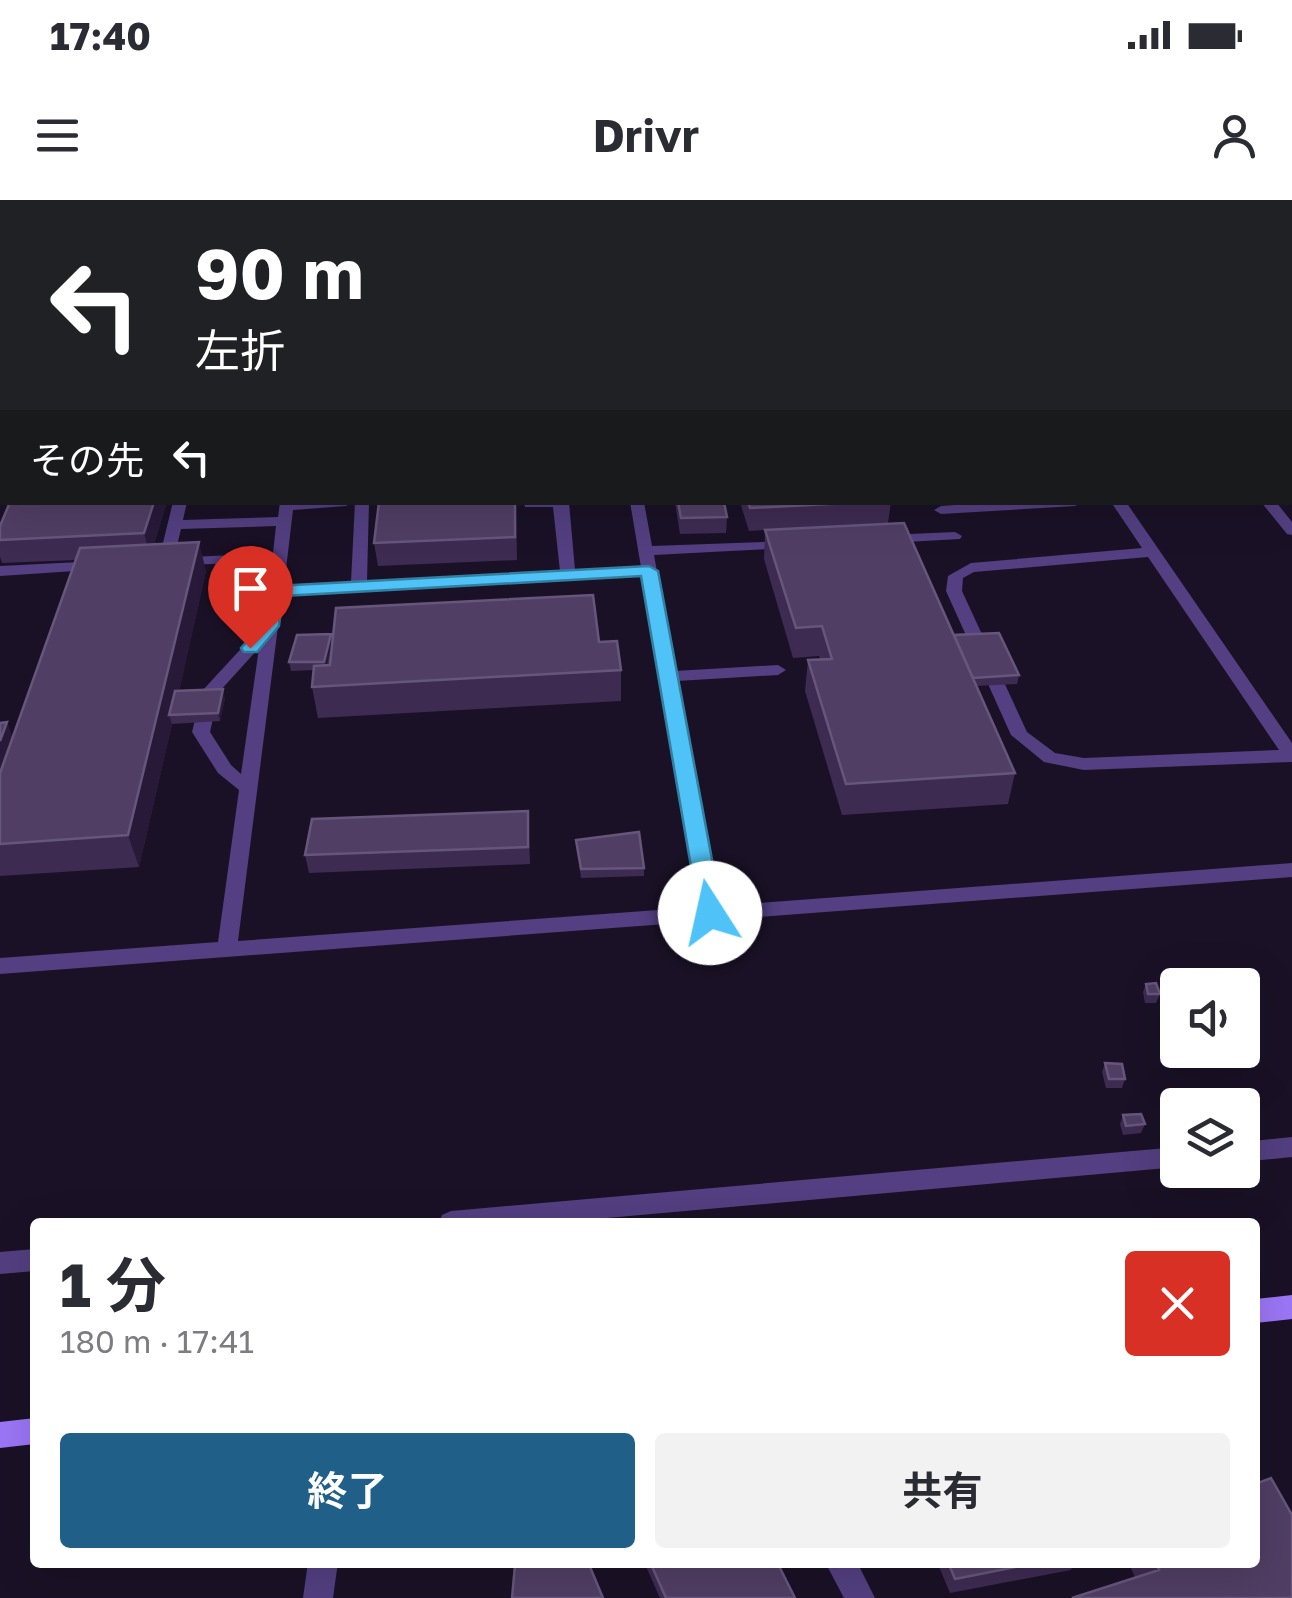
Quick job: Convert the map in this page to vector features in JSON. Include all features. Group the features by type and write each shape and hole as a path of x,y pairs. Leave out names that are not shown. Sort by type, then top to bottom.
{"street":[{"path":"165,563 179,505"},
{"path":"175,525 324,505"},
{"path":"360,586 362,505"},
{"path":"561,505 568,575"},
{"path":"638,505 710,913"},
{"path":"971,568 939,506 973,505"},
{"path":"1120,505 1292,756"},
{"path":"1270,505 1292,531"},
{"path":"227,948 286,510"},
{"path":"877,540 954,536"},
{"path":"646,551 800,544"},
{"path":"1152,552 971,568 956,576 954,590 1020,736 1050,758 1084,764 1292,756"},
{"path":"147,564 280,558"},
{"path":"0,571 74,574 112,566"},
{"path":"275,591 649,571"},
{"path":"248,788 224,769 201,732 210,691 270,626"},
{"path":"668,676 778,670"},
{"path":"0,966 1292,870"},
{"path":"1260,1150 1292,1147"},
{"path":"497,1218 1160,1160"},
{"path":"0,1263 30,1260"},
{"path":"1260,1310 1292,1307"},
{"path":"0,1435 30,1432"},
{"path":"318,1598 322,1568"},
{"path":"843,1568 860,1598"}],"building":[{"path":"9,505 153,505 144,533 0,540 0,526"},
{"path":"379,505 515,505 515,537 374,543"},
{"path":"679,505 725,505 727,517 681,518"},
{"path":"749,505 810,505 750,508"},
{"path":"904,523 1015,773 846,784 808,660 832,659 822,626 796,628 765,530"},
{"path":"199,542 128,835 0,844 0,773 80,548"},
{"path":"593,595 599,642 617,641 621,670 312,687 314,666 330,665 336,608"},
{"path":"999,633 1019,675 973,678 954,635"},
{"path":"331,634 324,662 289,662 297,635"},
{"path":"223,689 218,713 169,715 175,691"},
{"path":"7,722 0,741 0,723"},
{"path":"528,811 528,847 305,855 312,819"},
{"path":"639,832 644,868 581,869 576,840"},
{"path":"1156,983 1160,994 1148,994 1146,984"},
{"path":"1105,1063 1122,1064 1125,1079 1109,1079"},
{"path":"1141,1114 1145,1124 1126,1126 1123,1115"},
{"path":"1271,1478 1292,1515 1292,1598 1072,1598 1158,1568 1260,1568 1260,1482"},
{"path":"515,1568 590,1568 603,1598 512,1598"},
{"path":"653,1568 780,1568 795,1598 666,1598"},
{"path":"950,1568 1011,1568 955,1579"}],"route":[{"path":"250,648 270,626 275,591 649,571 710,913"}]}
